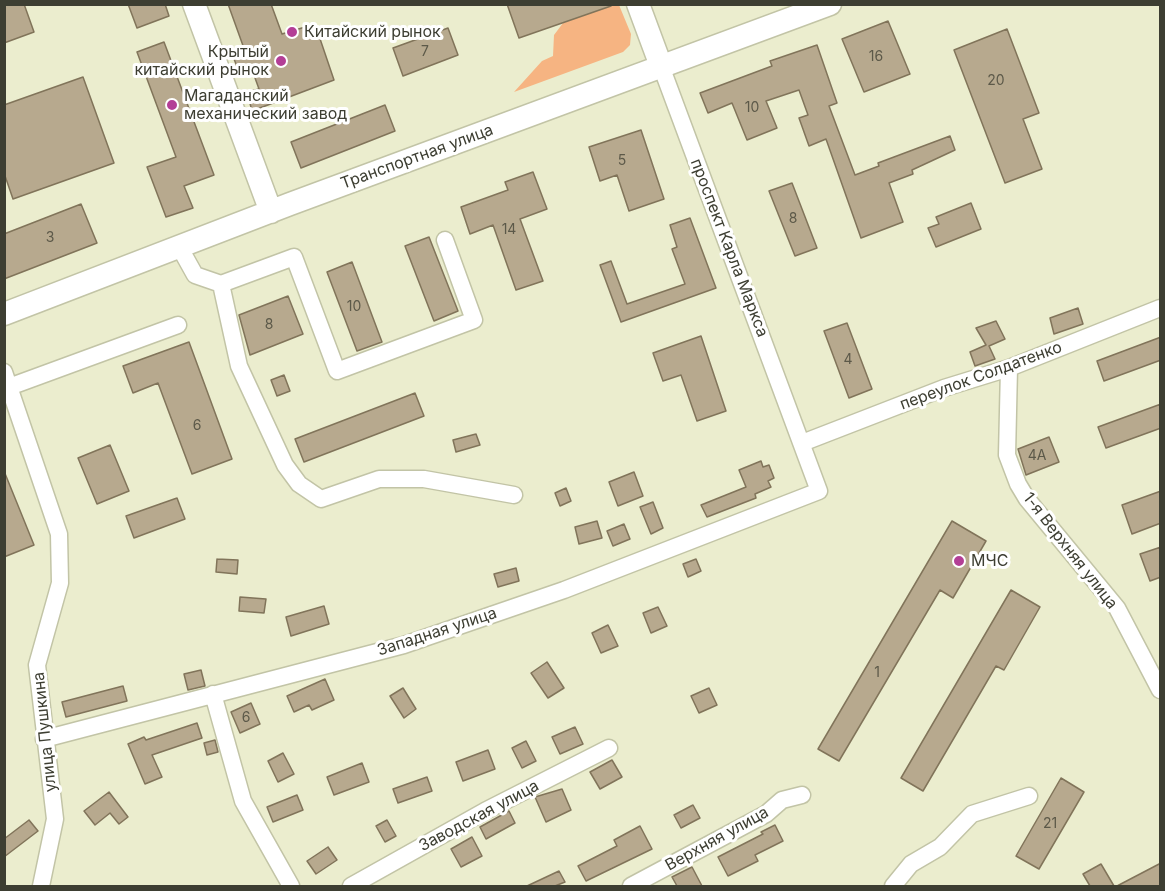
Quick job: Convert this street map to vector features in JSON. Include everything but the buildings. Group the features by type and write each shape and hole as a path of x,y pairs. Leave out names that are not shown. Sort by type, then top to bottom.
{"main road":[{"path":"194,4 271,212"},
{"name":"проспект Карла Маркса","path":"638,4 661,66"},
{"name":"Транспортная улица","path":"4,314 830,4"}],"street":[{"name":"проспект Карла Маркса","path":"661,66 819,491"},
{"path":"180,248 195,274 220,284 294,257 337,371 474,320 445,240"},
{"path":"220,284 239,366 285,465 299,484 321,499 379,479 424,479 514,495"},
{"name":"переулок Солдатенко","path":"802,443 944,388 1009,368 1161,308"},
{"path":"7,380 178,325"},
{"name":"1-я Верхняя улица","path":"1009,368 1007,455 1018,484 1027,499 1117,608 1161,690"},
{"name":"улица Пушкина","path":"7,380 59,534 60,583 37,665 55,819 41,886"},
{"name":"Западная улица","path":"44,739 414,641 564,590 819,491"},
{"path":"213,694 243,801 291,886"},
{"name":"Заводская улица","path":"351,886 485,812 609,748"},
{"name":"Верхняя улица","path":"631,886 766,814 782,800 802,795"},
{"path":"893,886 911,864 940,847 972,814 1029,796"}],"shaded area":[{"path":"603,5 619,5 631,34 630,45 623,52 514,92 542,61 553,56 554,35 563,23 604,8"}],"place":[{"name":"Китайский рынок","path":"292,32"},
{"name":"Крытый китайский рынок","path":"281,61"},
{"name":"Магаданский механический завод","path":"172,105"},
{"name":"МЧС","path":"959,561"}]}
